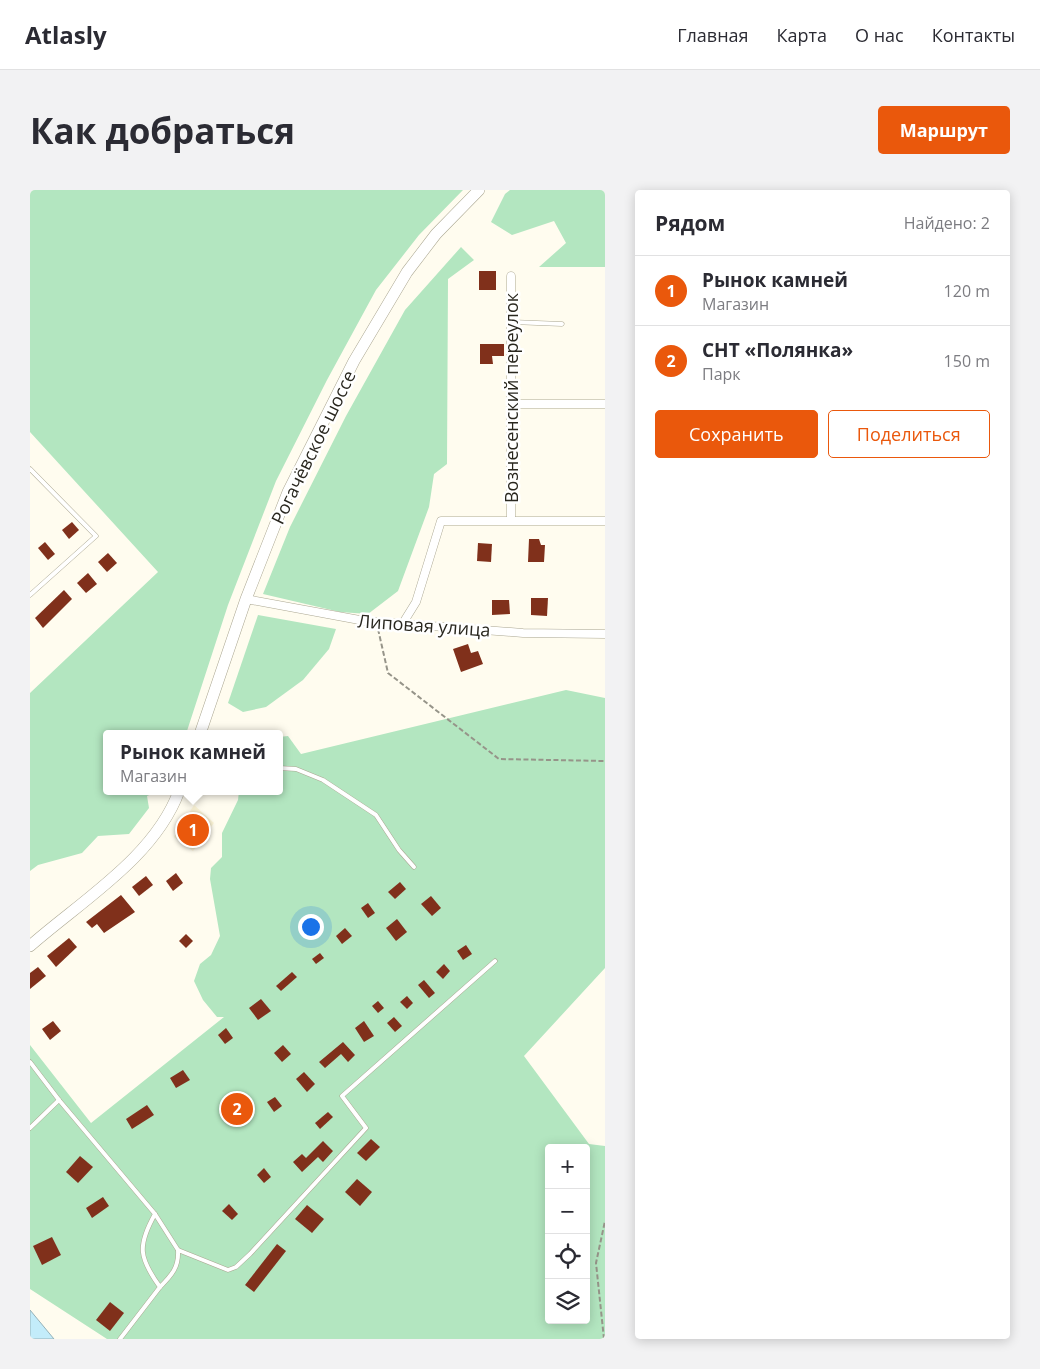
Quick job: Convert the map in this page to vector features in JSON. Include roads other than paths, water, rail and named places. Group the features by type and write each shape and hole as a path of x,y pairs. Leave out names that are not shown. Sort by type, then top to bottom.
{"main road":[{"name":"Рогачёвское шоссе","path":"201,730 246,599 288,492 354,361 407,272 436,234 479,190"},
{"path":"30,946 139,852 165,822 177,795"}],"street":[{"name":"Вознесенский переулок","path":"511,520 512,276"},
{"path":"511,404 605,404"},
{"path":"403,623 416,602 441,521 605,522"},
{"name":"Липовая улица","path":"246,599 339,618 376,622 523,633 605,634"}],"lane":[{"path":"511,322 562,324"},
{"path":"30,469 96,536 30,595"},
{"path":"283,768 296,769 323,780 376,816 399,850 414,867"},
{"path":"178,1250 228,1270 236,1267 366,1128 342,1096 495,961"},
{"path":"30,1062 59,1100 155,1214 178,1250 178,1262 174,1272 120,1339"},
{"path":"30,1128 59,1100"},
{"path":"155,1214 144,1233 141,1246 149,1271 160,1287"}],"water":[{"path":"30,1310 54,1339 30,1339"}],"place":[{"name":"Рынок камней","path":"193,830"},
{"name":"СНТ «Полянка»","path":"237,1109"}]}
